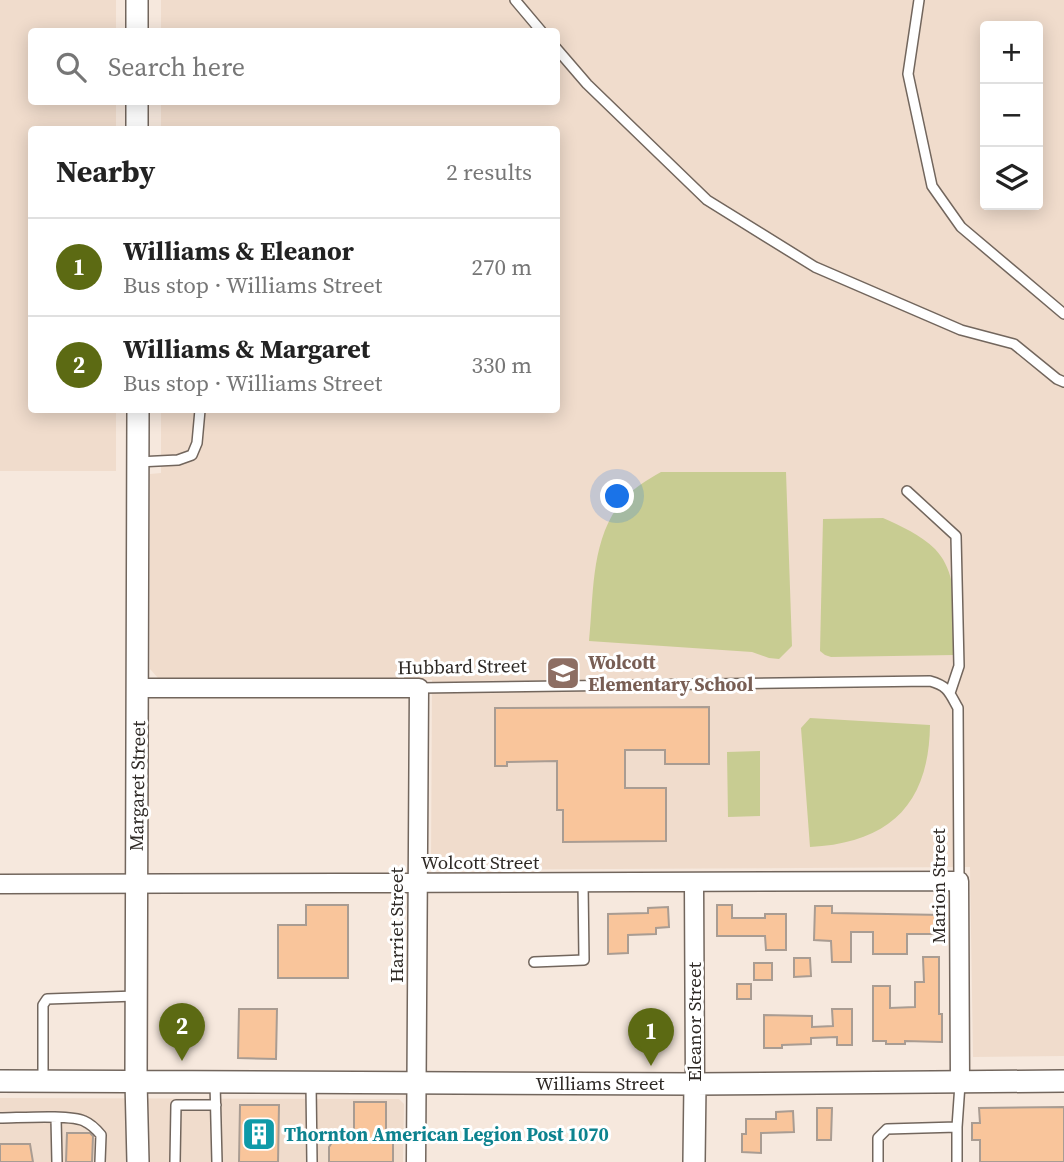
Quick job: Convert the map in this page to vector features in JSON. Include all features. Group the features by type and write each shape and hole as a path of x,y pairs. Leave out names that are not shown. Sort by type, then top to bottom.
{"street":[{"path":"137,0 137,28"},
{"path":"137,105 137,126"},
{"name":"Margaret Street","path":"138,413 138,1162"},
{"name":"Hubbard Street","path":"138,688 419,688"},
{"name":"Harriet Street","path":"415,1162 419,688"},
{"name":"Wolcott Street","path":"0,884 959,881"},
{"name":"Marion Street","path":"959,881 960,1082"},
{"name":"Eleanor Street","path":"694,883 694,1162"},
{"name":"Williams Street","path":"0,1082 1064,1082"}],"lane":[{"path":"515,0 539,28"},
{"path":"919,0 908,74 932,186 961,227 1064,314"},
{"path":"560,53 587,84 707,200 815,267 961,330 1014,344 1064,382"},
{"path":"138,462 178,460 192,455 197,443 200,413"},
{"path":"907,491 956,536 959,666 950,693"},
{"name":"Hubbard Street","path":"419,688 930,681 941,684 950,693"},
{"name":"Marion Street","path":"950,693 958,708 959,881"},
{"path":"534,962 584,960 583,883"},
{"path":"43,1082 43,1005 47,999 136,996"},
{"path":"215,1082 216,1162"},
{"path":"311,1082 312,1162"},
{"path":"957,1162 960,1082"},
{"path":"175,1162 176,1105 216,1105"},
{"path":"0,1118 81,1119 101,1135 100,1162"},
{"path":"56,1118 57,1162"},
{"path":"878,1162 878,1138 887,1129 957,1128"}],"shaded area":[{"path":"0,0 116,0 116,28 28,28 28,105 116,105 116,126 28,126 28,413 116,413 116,471 0,471"},
{"path":"161,0 1064,0 1064,1056 973,1057 970,867 431,870 432,680 158,678 150,669 150,474 161,473 161,413 560,413 560,126 161,126 161,105 560,105 560,28 161,28"},
{"path":"0,1098 399,1099 404,1104 403,1162 0,1162"}],"green space":[{"path":"661,472 786,472 792,646 779,659 752,652 589,641 595,568 604,533 622,501"},
{"path":"883,518 924,539 943,560 949,572 954,599 954,655 831,657 820,651 823,519"},
{"path":"810,718 930,725 928,753 922,777 912,798 899,814 882,828 862,838 810,847 801,728"},
{"path":"760,751 760,816 728,817 727,752"}],"building":[{"path":"709,707 709,764 665,764 665,750 625,750 625,788 666,788 666,841 563,842 563,810 557,810 557,761 507,762 507,766 495,766 495,708"},
{"path":"306,905 348,905 348,978 278,978 278,925 306,925"},
{"path":"717,905 732,905 732,918 765,918 765,914 786,914 786,950 766,950 765,936 717,936"},
{"path":"815,906 832,906 832,913 943,915 943,934 907,934 907,954 873,954 873,932 851,932 851,962 832,962 831,941 814,940"},
{"path":"668,907 669,927 656,928 656,934 628,935 628,953 608,954 608,914 648,913 648,908"},
{"path":"923,957 939,957 942,1042 905,1041 905,1044 886,1044 886,1041 873,1041 873,986 890,986 890,1008 915,1007 915,982 924,982"},
{"path":"794,958 810,958 811,976 794,977"},
{"path":"754,963 772,963 772,980 754,980"},
{"path":"737,984 751,984 751,999 737,999"},
{"path":"239,1009 277,1009 276,1059 238,1058"},
{"path":"832,1009 852,1009 852,1045 837,1045 837,1037 811,1038 811,1044 764,1048 764,1015 812,1016 812,1027 833,1026"},
{"path":"354,1102 386,1102 386,1141 393,1141 393,1162 329,1162 329,1147 333,1141 354,1141"},
{"name":"Thornton American Legion Post 1070","path":"240,1105 279,1105 278,1162 239,1162"},
{"path":"1064,1107 1064,1162 980,1162 980,1140 972,1140 972,1123 980,1123 979,1108"},
{"path":"817,1108 832,1108 831,1140 817,1140"},
{"path":"793,1111 794,1132 761,1133 761,1153 742,1152 742,1134 746,1134 746,1119 776,1119 776,1112"},
{"path":"67,1133 90,1133 93,1136 92,1162 66,1162"},
{"path":"0,1144 30,1144 33,1162 0,1162"}],"place":[{"name":"Wolcott Elementary School","path":"563,673"},
{"name":"Williams & Margaret","path":"182,1061"},
{"name":"Williams & Eleanor","path":"651,1066"},
{"name":"Thornton American Legion Post 1070","path":"259,1134"}]}
